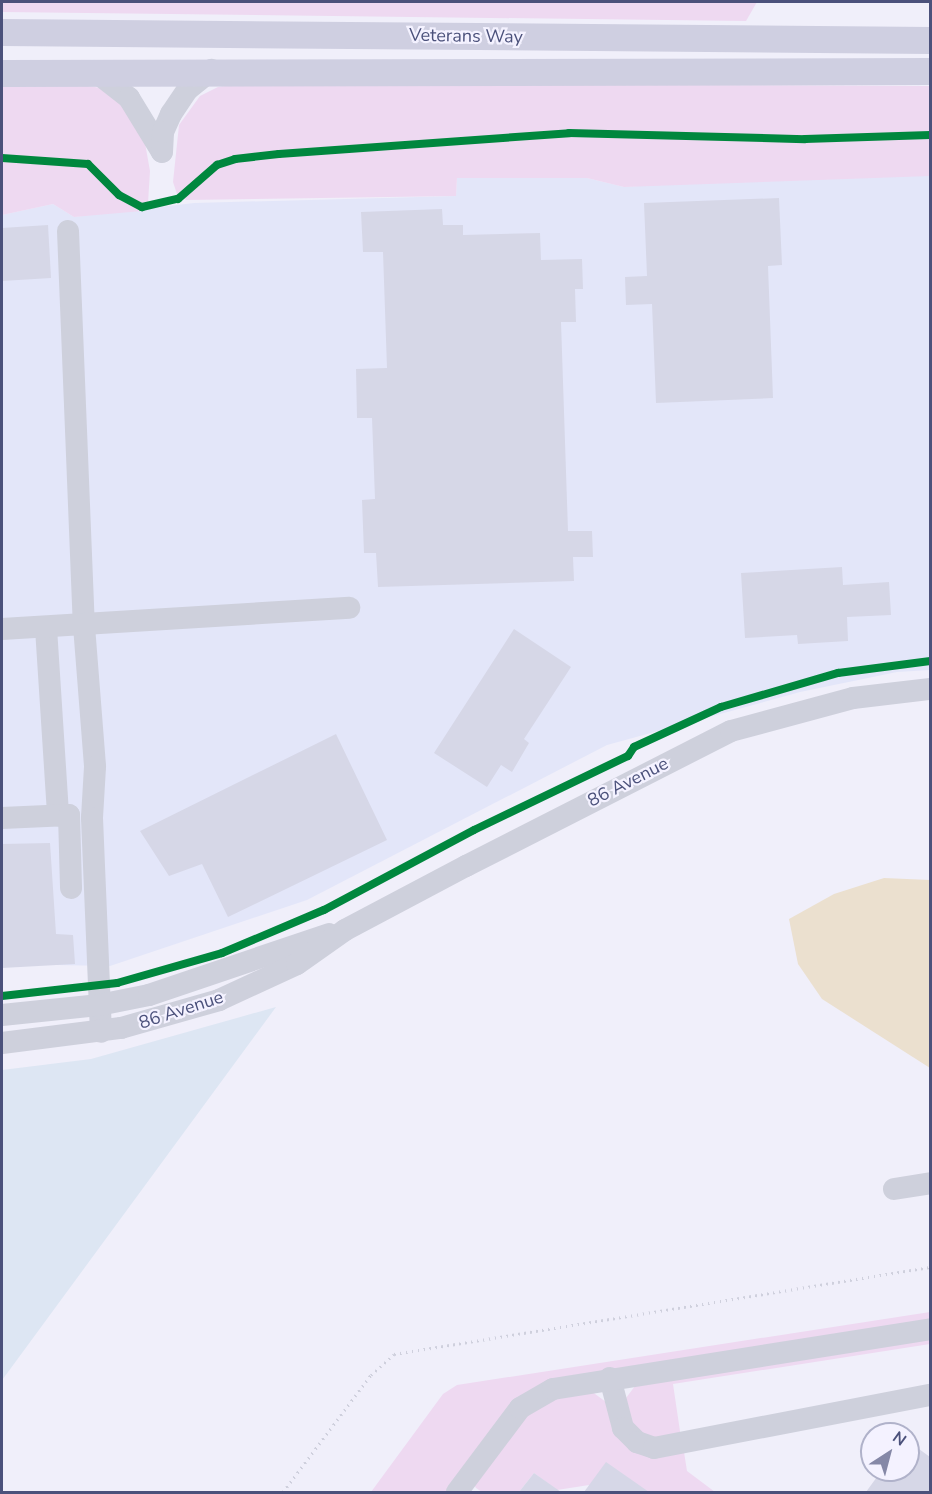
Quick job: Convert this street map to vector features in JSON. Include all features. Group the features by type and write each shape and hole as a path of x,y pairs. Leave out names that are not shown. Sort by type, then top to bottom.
{"main road":[{"name":"Veterans Way","path":"2,32 930,40"},
{"path":"2,45 40,43 69,32"},
{"name":"Veterans Way","path":"2,73 212,70 930,71"}],"street":[{"path":"96,72 129,98 162,152 163,132 171,114 188,90 212,70"},
{"path":"68,231 84,626 95,767 92,818 101,1032"},
{"path":"2,629 84,626 349,608"},
{"path":"46,628 71,888"},
{"name":"86 Avenue","path":"2,1043 101,1032 150,1022 219,1000 297,964 345,930 731,731 853,698 930,688"},
{"path":"2,818 63,815 92,818"},
{"name":"86 Avenue","path":"2,1015 99,1005 182,986 299,942 345,930"},
{"path":"894,1189 930,1183"},
{"path":"457,1492 520,1408 553,1389 610,1378 930,1329"},
{"path":"610,1378 623,1428 637,1442 654,1448 930,1395"}],"path":[{"path":"283,1492 371,1375 394,1354 930,1267"}],"shaded area":[{"path":"2,2 757,2 746,21 2,12"},
{"path":"244,83 930,86 930,176 624,187 587,178 457,178 456,196 186,200 177,194 173,182 179,125 200,96 218,87"},
{"path":"82,85 101,88 123,102 145,143 150,171 148,203 142,211 74,217 53,204 2,215 2,87"},
{"path":"930,166 930,670 897,672 800,692 607,745 307,900 110,966 2,964 2,215 53,204 74,217 194,203 456,196 457,178 587,178 624,187"},
{"path":"884,878 930,880 930,1068 822,999 798,964 789,919 834,894"},
{"path":"276,1007 2,1380 2,1070 91,1059"},
{"path":"930,1312 930,1325 552,1384 448,1492 371,1492 443,1394 457,1385"},
{"path":"930,1336 930,1344 673,1384 681,1438 661,1440 635,1432 626,1398 635,1386"},
{"path":"591,1391 606,1402 615,1431 684,1452 687,1471 715,1492 634,1492 639,1486 589,1485 557,1490 534,1473 519,1492 482,1492 476,1488 473,1483 509,1431 542,1402"}],"building":[{"path":"779,198 782,265 768,266 773,398 656,403 652,304 626,305 625,277 647,276 644,203"},
{"path":"442,209 443,225 463,225 463,235 540,233 541,260 582,259 583,289 575,289 576,322 561,322 568,531 592,531 593,557 573,557 574,581 378,587 376,553 364,553 362,500 375,499 372,418 357,418 356,369 387,368 383,252 363,252 361,212"},
{"path":"48,225 51,278 2,281 2,228"},
{"path":"842,567 843,585 889,582 891,615 847,617 848,641 798,644 797,635 745,638 741,573"},
{"path":"514,629 571,667 524,739 529,743 512,772 501,765 487,787 434,753"},
{"path":"336,734 387,840 228,917 202,864 169,876 140,831"},
{"path":"50,843 56,934 73,935 75,964 2,968 2,844"},
{"path":"920,1450 930,1457 930,1492 866,1492 873,1482 920,1482"},
{"path":"606,1462 649,1492 584,1492"},
{"path":"534,1473 561,1492 519,1492"}],"cycle path":[{"path":"2,158 88,164 119,195 142,207 178,199 217,165 235,159 279,154 569,133 805,139 930,135"},
{"path":"2,996 117,983 222,953 324,910 474,830 628,756 634,747 721,707 838,673 930,661"}]}
